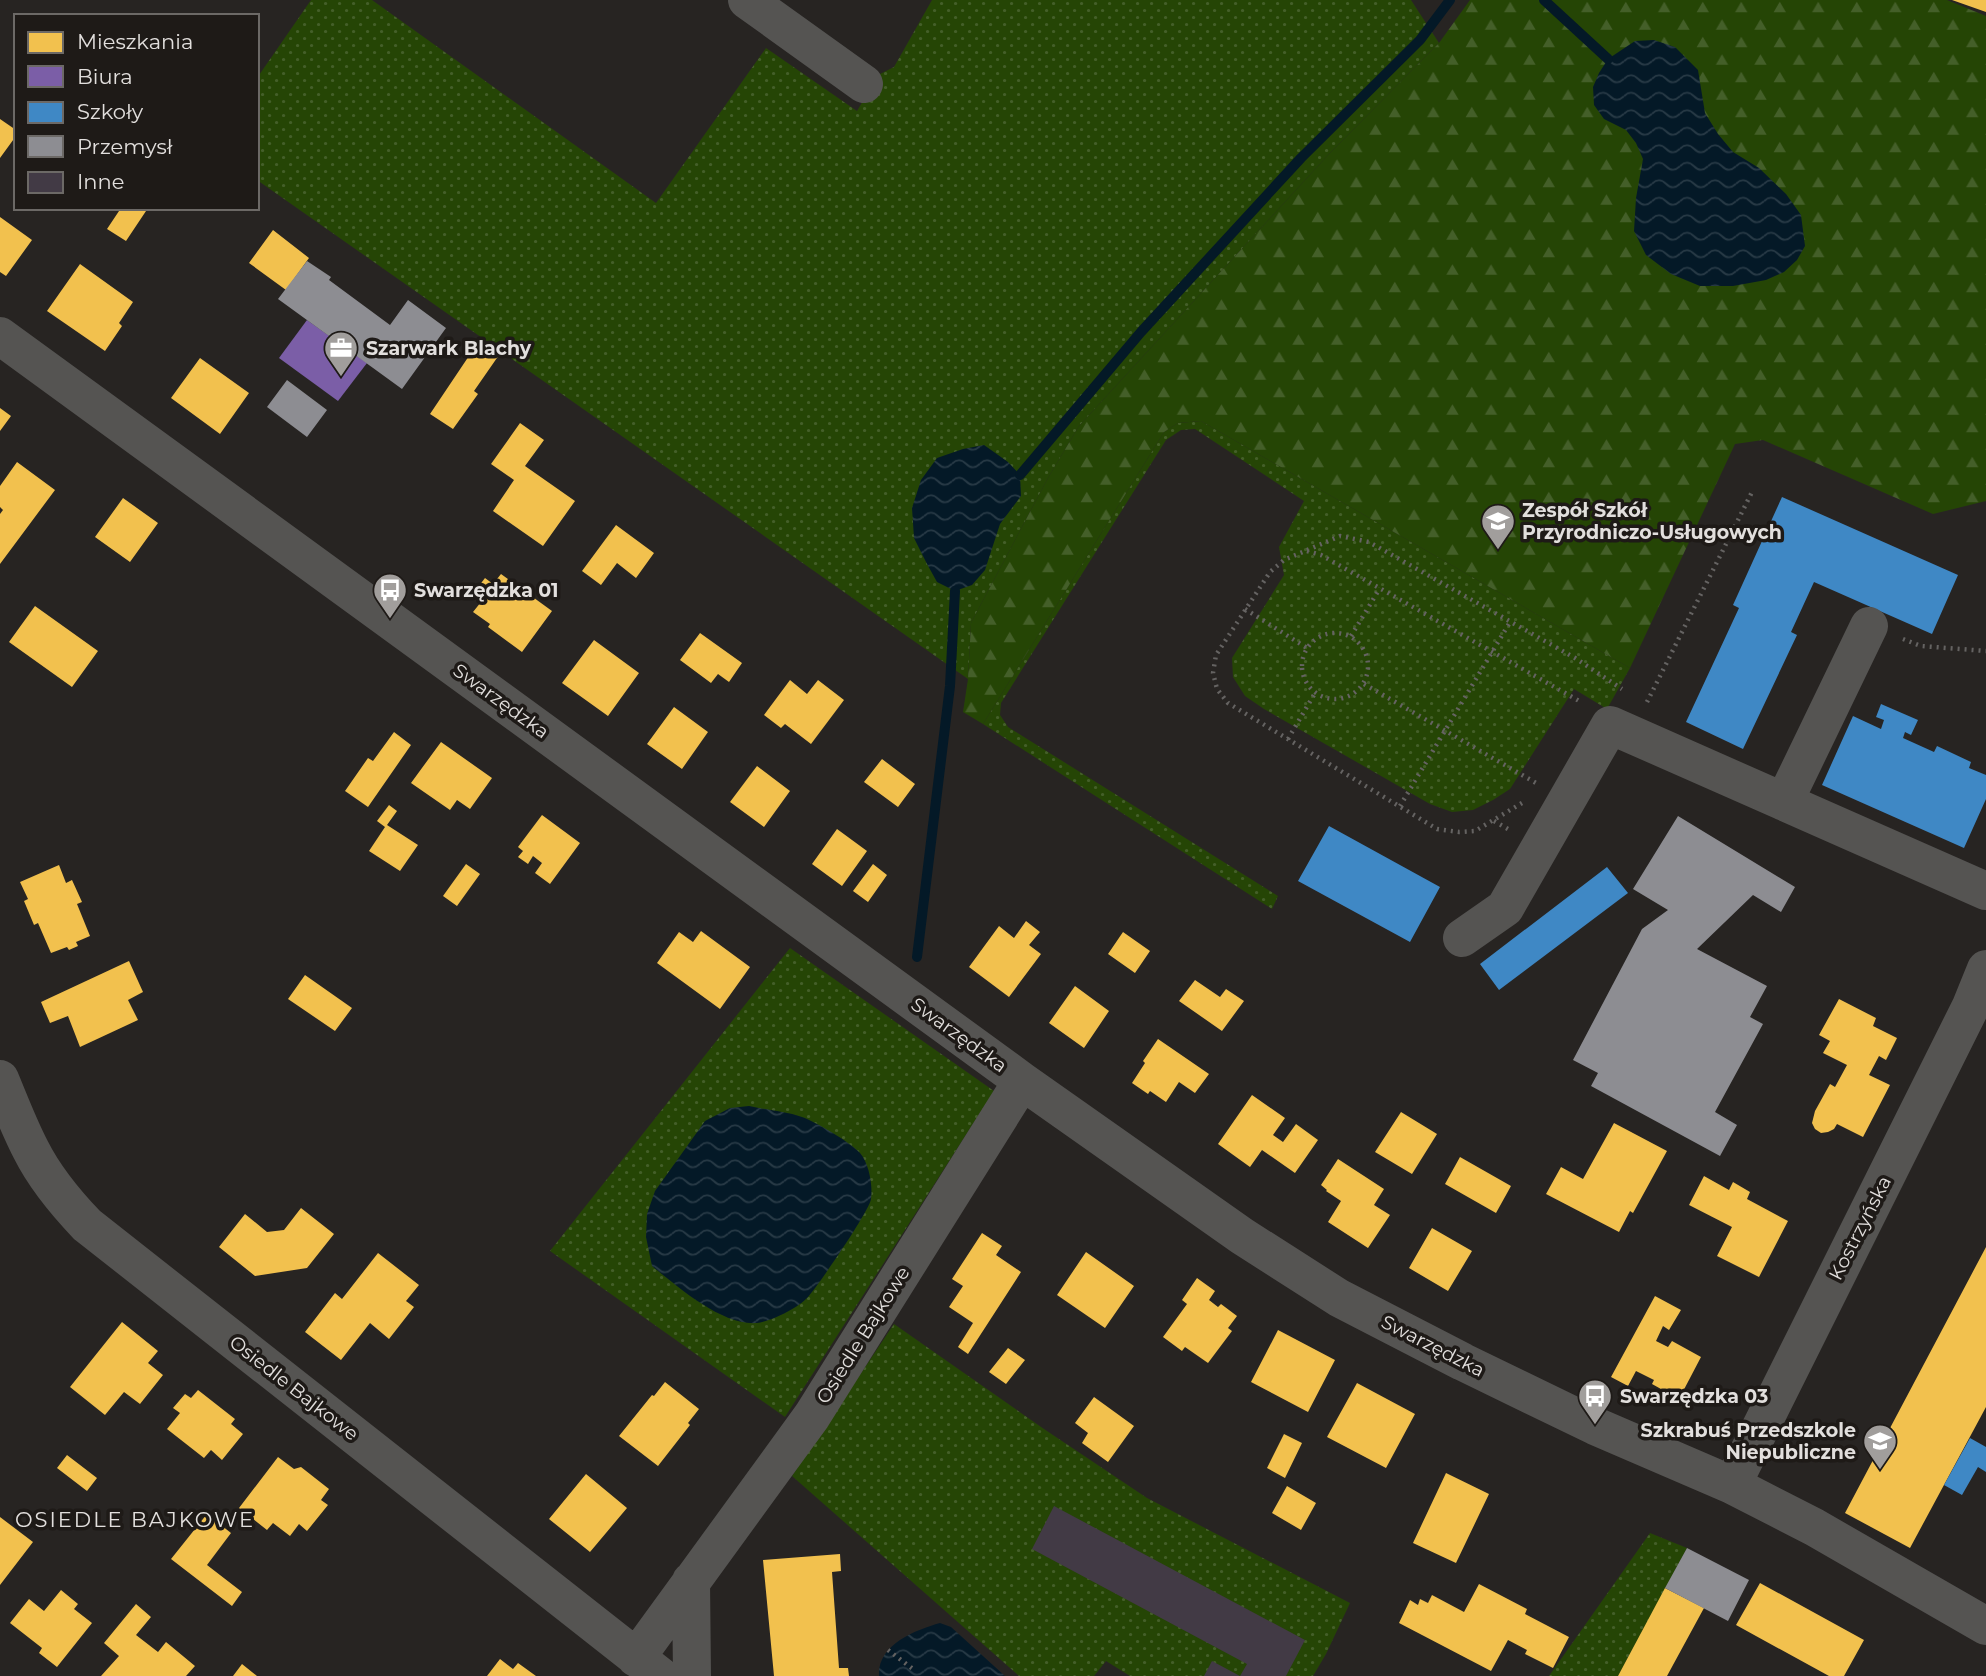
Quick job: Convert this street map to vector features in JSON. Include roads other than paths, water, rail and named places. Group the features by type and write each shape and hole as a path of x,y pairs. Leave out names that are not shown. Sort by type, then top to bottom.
{"street":[{"path":"747,0 864,84"},
{"name":"Swarzędzka","path":"0,336 1022,1081 1242,1236 1339,1298 1595,1426 1732,1485 1814,1527 1986,1626"},
{"path":"1784,802 1869,626"},
{"path":"1462,938 1505,908 1610,725 1986,891"},
{"name":"Kostrzyńska","path":"1732,1485 1971,1006 1986,969"},
{"name":"Osiedle Bajkowe","path":"0,1079 41,1168 66,1204 86,1225 648,1667 691,1581 812,1416 1022,1081"},
{"path":"691,1581 692,1676"}],"water":[{"path":"1654,40 1675,47 1698,70 1705,113 1718,134 1733,152 1759,168 1786,194 1801,215 1805,246 1797,260 1784,272 1766,280 1733,286 1700,286 1671,274 1646,255 1634,231 1636,198 1643,159 1626,130 1604,119 1594,105 1593,87 1608,59 1635,41"},
{"path":"984,445 1008,462 1020,475 1021,496 1000,524 985,570 972,585 955,591 937,582 927,564 914,538 912,508 921,480 937,458"},
{"path":"749,1106 802,1117 841,1138 863,1157 871,1188 871,1199 862,1217 808,1297 784,1313 757,1323 743,1322 715,1312 674,1284 652,1266 646,1237 647,1214 655,1191 705,1121 730,1108"},
{"path":"940,1623 951,1627 1005,1676 879,1676 884,1656 899,1640"}],"waterway":[{"path":"1020,475 1141,332 1301,158 1420,40 1450,0"},
{"path":"1544,0 1608,59"},
{"path":"917,957 950,686 955,591"}],"place":[{"name":"Szarwark Blachy","path":"341,378"},
{"name":"Zespół Szkół Przyrodniczo-Usługowych","path":"1498,551"},
{"name":"Swarzędzka 01","path":"390,620"},
{"name":"Swarzędzka 03","path":"1595,1426"},
{"name":"Szkrabuś Przedszkole Niepubliczne","path":"1880,1471"}],"district":[{"name":"OSIEDLE BAJKOWE","path":"135,1519"}]}
